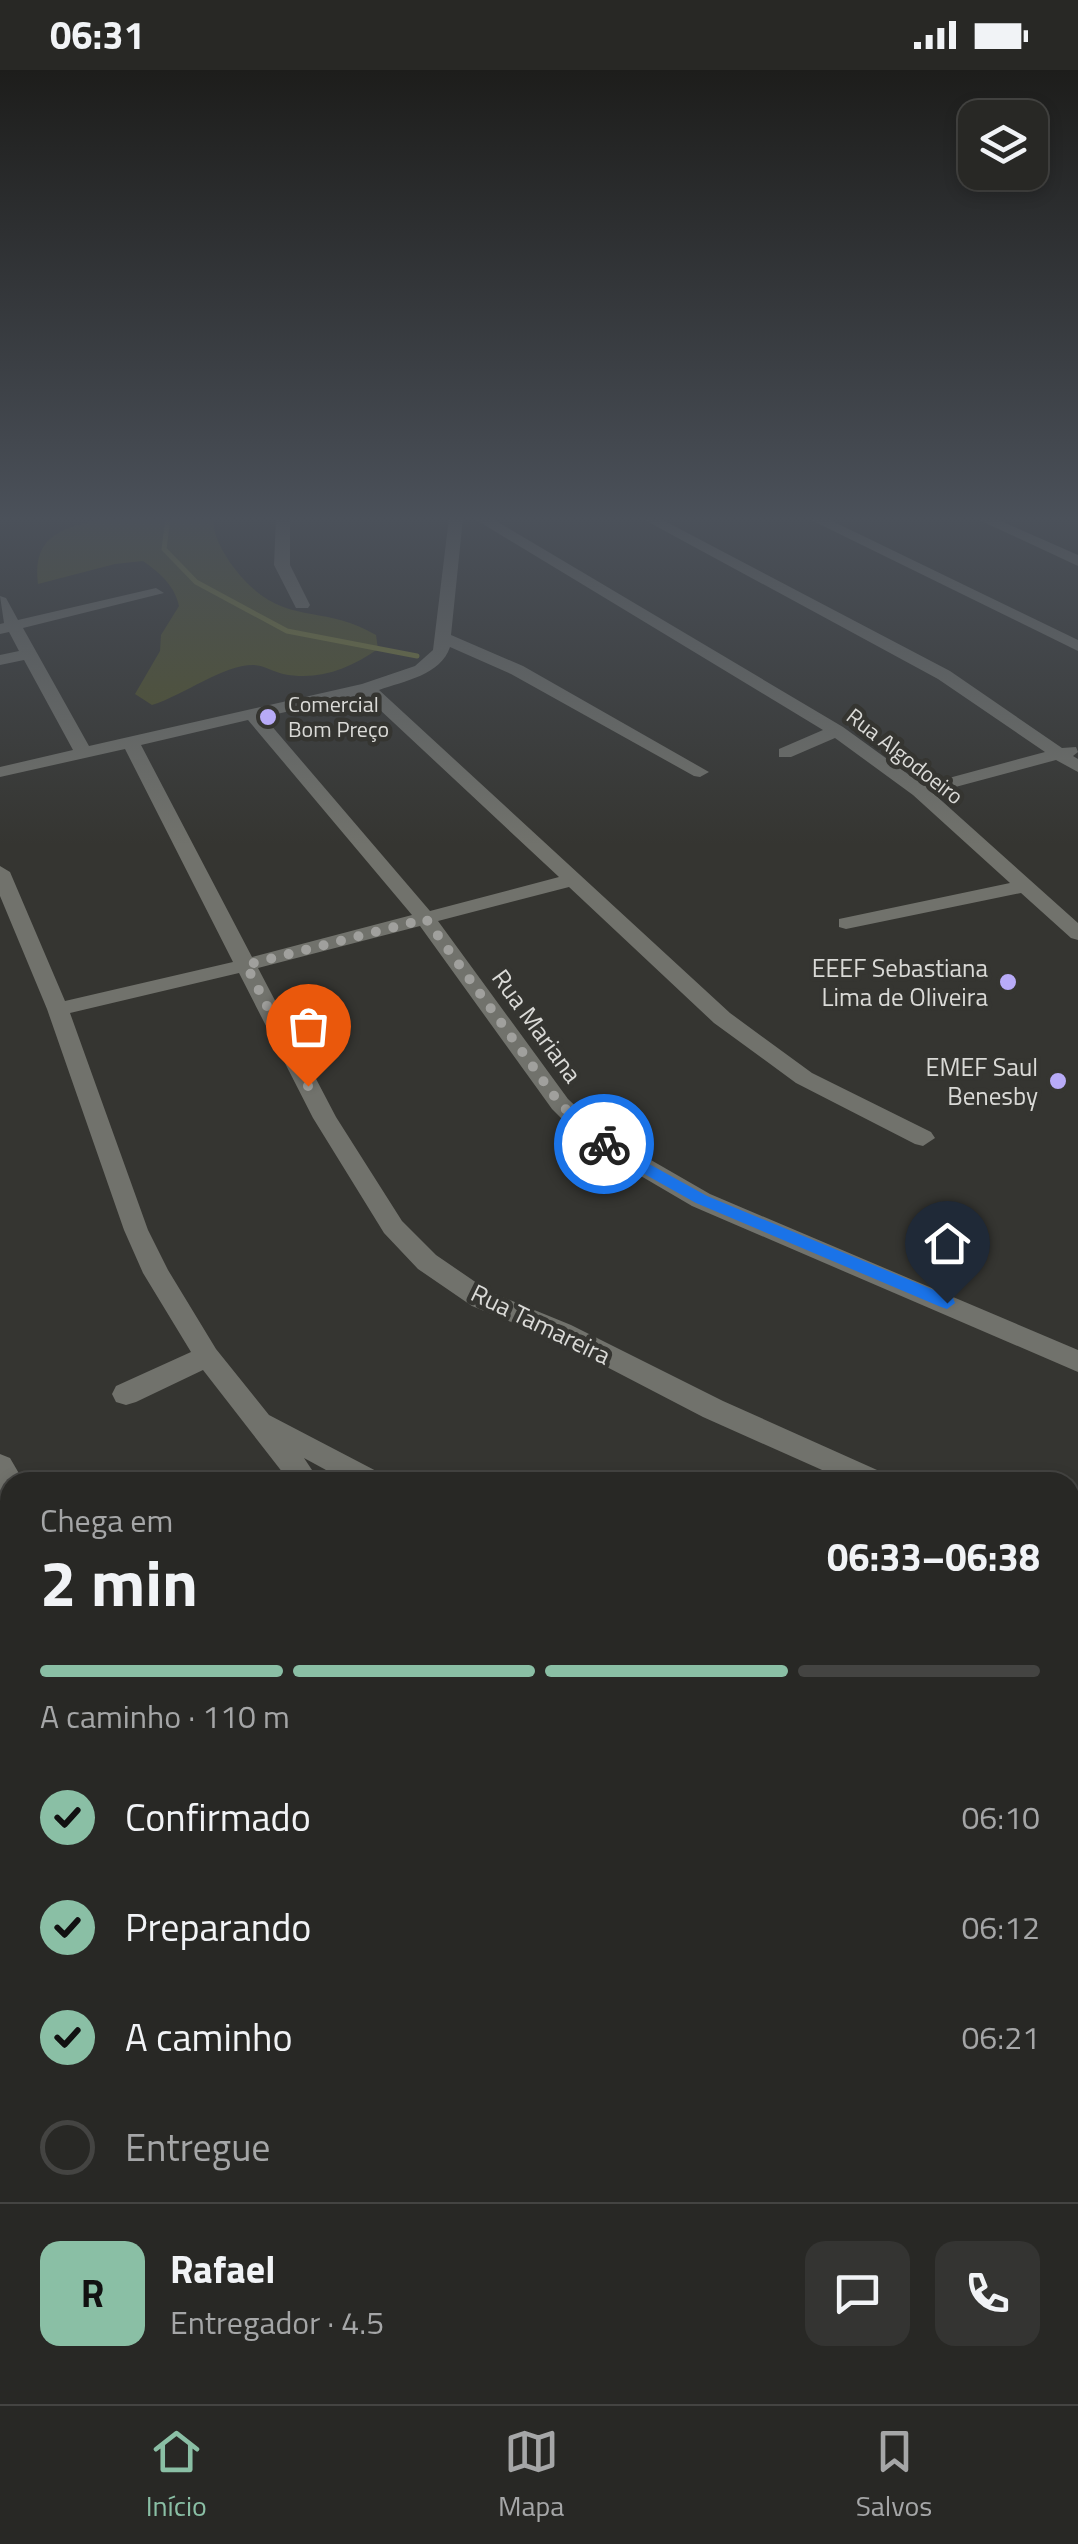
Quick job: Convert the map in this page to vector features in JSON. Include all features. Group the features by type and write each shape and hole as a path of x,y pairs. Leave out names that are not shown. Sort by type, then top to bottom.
{"street":[{"path":"8,627 28,654 84,753"},
{"path":"0,772 366,688 425,667 440,652 445,627"},
{"name":"Rua Algodoeiro","path":"663,627 837,731 920,791 1078,934"},
{"path":"853,627 944,675 1069,751 1078,767"},
{"path":"1039,627 1078,646"},
{"path":"444,638 517,670 700,772"},
{"path":"0,660 28,654"},
{"path":"366,688 722,1018 804,1078 923,1138"},
{"name":"Rua Mariana","path":"254,715 426,919 537,1075 596,1139 701,1200 979,1316 1078,1362"},
{"path":"785,753 837,731"},
{"name":"Rua Tamareira","path":"130,742 290,1054 393,1227 427,1262 482,1299 562,1332 713,1409 854,1472"},
{"path":"920,791 1069,751"},
{"path":"0,872 58,1009 136,1230 156,1273 207,1356 298,1472"},
{"path":"58,1009 246,965 571,880"},
{"path":"846,924 1024,886"},
{"path":"126,1394 207,1356"},
{"path":"256,1419 354,1472"}],"green space":[{"path":"166,627 359,627 376,635 378,649 345,668 309,676 283,674 257,665 241,666 152,705 135,694 160,651"}],"waterway":[{"path":"279,627 417,656"}],"way so far":[{"path":"308,1086 246,965 426,919 537,1075 574,1120 604,1144"}],"place":[{"name":"Comercial Bom Preço","path":"268,717"},
{"name":"EEEF Sebastiana Lima de Oliveira","path":"1008,982"},
{"name":"EMEF Saul Benesby","path":"1058,1081"}],"route":[{"path":"604,1144 701,1200 947,1303"}]}
